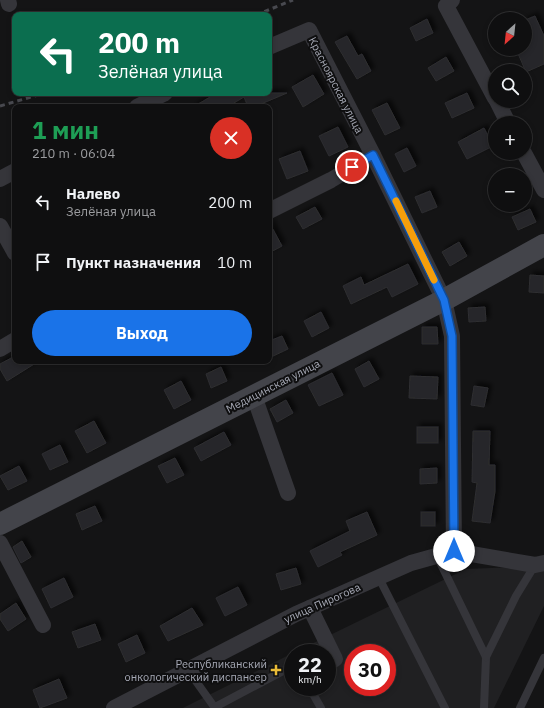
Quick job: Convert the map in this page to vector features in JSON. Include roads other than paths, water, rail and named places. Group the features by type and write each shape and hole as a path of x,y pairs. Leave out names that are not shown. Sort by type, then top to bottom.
{"street":[{"path":"449,3 488,84"},
{"name":"Красноярская улица","path":"272,46 309,30 373,155 444,300 452,336 454,551"},
{"path":"143,104 159,96"},
{"path":"272,210 331,180 373,155"},
{"path":"528,160 544,190"},
{"path":"0,179 12,173"},
{"path":"0,226 12,248"},
{"name":"Медицинская улица","path":"0,524 444,300 544,246"},
{"path":"0,348 12,342"},
{"path":"254,396 288,493"},
{"path":"0,543 43,625"},
{"name":"улица Пирогова","path":"114,708 310,608 411,563 454,551 540,564"},
{"path":"310,608 328,644"}],"lane":[{"path":"437,556 486,657"},
{"path":"484,708 486,657 516,596 540,564"},
{"path":"378,578 444,708"},
{"path":"520,708 544,658"},
{"path":"188,670 215,708 284,671"},
{"path":"314,696 321,708"}],"railway":[{"path":"263,12 293,0"},
{"path":"0,106 35,96"}],"place":[{"name":"Республиканский онкологический диспансер","path":"276,670"}]}
